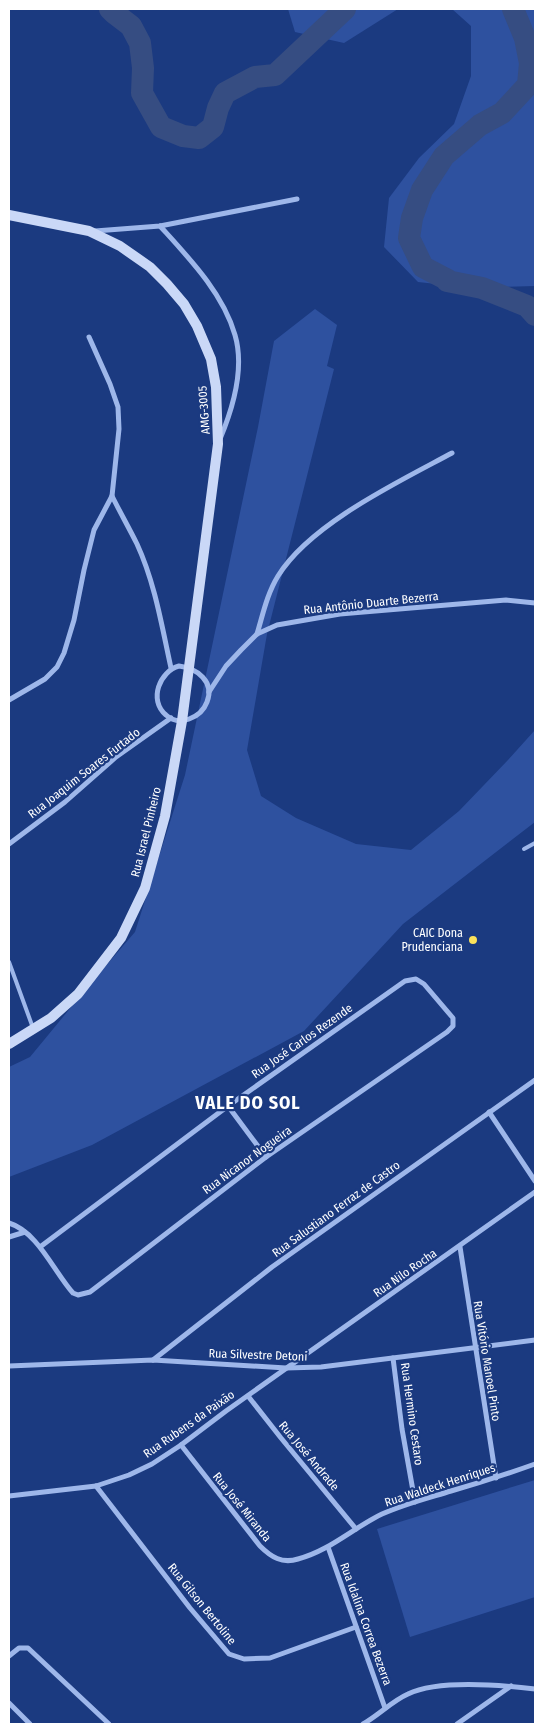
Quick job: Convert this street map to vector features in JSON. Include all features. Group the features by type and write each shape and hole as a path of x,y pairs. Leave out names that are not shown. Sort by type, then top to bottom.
{"main road":[{"name":"AMG-3005","path":"9,215 89,231 120,246 150,267 167,284 188,312 197,326 210,360 216,387 218,444 182,721"},
{"name":"Rua Israel Pinheiro","path":"9,1044 50,1018 78,994 121,938 145,888 156,850 165,816 182,721"}],"street":[{"path":"89,231 160,226 296,199"},
{"path":"160,226 201,272 222,304 235,336 238,355 236,391 229,418 218,444"},
{"path":"9,700 45,679 57,667 64,653 74,620 94,530 112,496 119,430 118,407 89,337"},
{"path":"257,634 268,595 277,577 288,562 305,545 334,522 378,493 452,452"},
{"path":"112,496 138,545 162,624 171,668"},
{"name":"Rua Antônio Duarte Bezerra","path":"182,721 197,716 208,701 209,692 226,666 257,634 277,625 340,614 506,600 535,603"},
{"path":"182,721 166,715 161,709 157,695 161,679 171,668 179,666 190,667 203,676 209,692"},
{"name":"Rua Joaquim Soares Furtado","path":"9,844 65,802 116,757 171,718"},
{"name":"Rua José Carlos Rezende","path":"40,1247 228,1106 409,979 419,980 424,984 453,1018"},
{"name":"Rua Nicanor Nogueira","path":"40,1247 73,1294 78,1295 90,1292 266,1157 447,1032 453,1026 453,1018"},
{"name":"Rua Salustiano Ferraz de Castro","path":"152,1360 272,1267 535,1080"},
{"path":"228,1106 266,1157"},
{"path":"489,1112 535,1181"},
{"name":"Rua Nilo Rocha","path":"286,1368 460,1247 535,1192"},
{"path":"9,1223 16,1225 40,1247"},
{"path":"9,1237 25,1232"},
{"name":"Rua Vitório Manoel Pinto","path":"460,1247 474,1347 496,1478"},
{"name":"Rua Silvestre Detoni","path":"9,1366 152,1360 286,1368 322,1367 535,1340"},
{"name":"Rua Hermino Cestaro","path":"394,1358 402,1429 415,1502"},
{"name":"Rua Rubens da Paixão","path":"9,1496 96,1486 129,1475 152,1464 181,1446 286,1368"},
{"name":"Rua José Andrade","path":"248,1396 356,1528"},
{"name":"Rua José Miranda","path":"181,1446 270,1556 288,1561 298,1560 328,1547"},
{"name":"Rua Waldeck Henriques","path":"328,1547 356,1528 382,1514 535,1464"},
{"name":"Rua Gilson Bertoline","path":"96,1486 190,1608 229,1654 244,1659 270,1658 356,1627"},
{"name":"Rua Idalina Correa Bezerra","path":"328,1547 385,1708"},
{"path":"9,1656 19,1648 32,1651 109,1724"},
{"path":"367,1723 385,1708 409,1693 430,1687 464,1685 511,1686 535,1689"},
{"path":"457,1724 511,1686"},
{"path":"9,1703 30,1724"}],"lane":[{"path":"524,849 535,843"},
{"path":"9,962 33,1030"}],"shaded area":[{"path":"288,9 398,9 344,43 295,32"},
{"path":"452,9 535,9 535,286 473,288 418,282 384,247 389,198 419,158 454,124 471,76 471,26"},
{"path":"315,309 337,325 327,366 334,369 267,634 247,750 261,796 296,818 356,844 411,850 459,811 535,730 535,822 403,924 304,1031 92,1145 9,1177 9,1067 30,1057 135,932 185,775 258,427 274,341"},
{"path":"535,1480 535,1597 410,1637 377,1529"}],"waterway":[{"path":"110,9 131,26 140,43 143,68 142,93 161,127 183,136 199,138 213,127 218,108 225,93 255,77 275,75 345,9"},
{"path":"513,9 525,38 530,63 528,85 502,113 480,125 444,156 422,190 412,218 409,238 423,267 447,281 482,288 527,306 535,315"}],"place":[{"name":"CAIC Dona Prudenciana","path":"473,940"}],"district":[{"name":"VALE DO SOL","path":"248,1103"}]}
